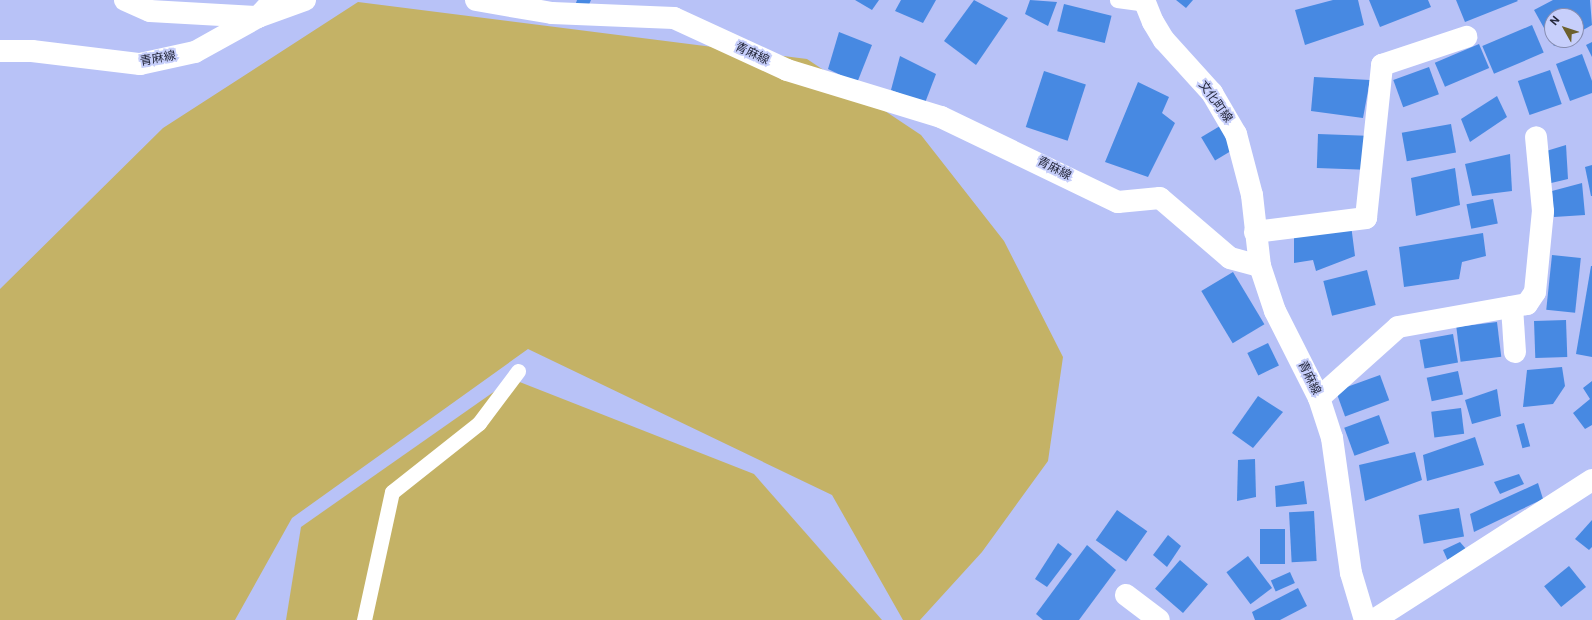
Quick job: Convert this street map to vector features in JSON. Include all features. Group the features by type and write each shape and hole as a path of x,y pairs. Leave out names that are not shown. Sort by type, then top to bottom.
{"street":[{"path":"125,0 150,11 258,17 274,0"},
{"name":"青麻線","path":"0,51 32,51 140,64 195,52 258,17 305,0"},
{"name":"青麻線","path":"476,0 552,13 674,18 787,70 941,117 1118,202 1160,198 1230,258 1260,266 1275,311 1319,398 1332,438 1351,573 1365,620"},
{"name":"文化町線","path":"1145,2 1164,40 1212,93 1228,117 1243,157 1252,195 1260,266"},
{"path":"1255,232 1366,218 1382,65 1466,37"},
{"path":"1319,398 1398,327 1512,308 1527,304 1535,292 1543,211 1536,137"},
{"path":"1512,308 1515,352"},
{"path":"1374,620 1592,480"},
{"path":"1126,595 1159,620"}],"lane":[{"path":"1117,0 1145,2"},
{"path":"364,620 392,492 479,423 518,371"}],"shaded area":[{"path":"358,2 807,59 921,135 1004,241 1063,357 1048,461 982,552 920,620 903,620 832,495 528,349 292,518 235,620 0,620 0,289 163,128"},
{"path":"512,379 754,474 882,620 286,620 301,527"}],"building":[{"path":"577,0 591,0 588,7 576,3"},
{"path":"855,0 879,0 872,10"},
{"path":"901,0 936,0 923,23 895,11"},
{"path":"974,0 1008,18 976,65 944,41"},
{"path":"1030,0 1057,2 1048,26 1025,14"},
{"path":"1176,0 1193,0 1186,8"},
{"path":"1333,0 1358,0 1364,25 1305,45 1295,10"},
{"path":"1369,0 1428,0 1431,7 1380,27"},
{"path":"1456,0 1517,0 1518,1 1465,22"},
{"path":"1553,0 1590,0 1592,25 1584,30 1584,8 1544,8 1544,28 1534,10"},
{"path":"1064,4 1112,16 1105,43 1057,31"},
{"path":"1532,25 1544,53 1494,74 1482,46"},
{"path":"839,32 872,45 857,83 828,69"},
{"path":"1592,42 1592,57 1586,45"},
{"path":"1479,44 1489,68 1445,87 1435,63"},
{"path":"1582,54 1592,81 1592,93 1570,101 1556,64"},
{"path":"900,56 936,74 925,103 891,90"},
{"path":"1429,67 1439,94 1403,107 1393,80"},
{"path":"1550,70 1562,104 1530,115 1518,81"},
{"path":"1044,71 1086,85 1068,141 1026,127"},
{"path":"1314,77 1370,80 1363,118 1311,111"},
{"path":"1138,82 1169,97 1162,113 1175,123 1148,177 1105,162"},
{"path":"1497,96 1507,117 1470,142 1461,119"},
{"path":"1451,124 1456,153 1407,161 1402,133"},
{"path":"1220,126 1234,149 1215,160 1201,137"},
{"path":"1318,134 1366,136 1365,170 1317,168"},
{"path":"1566,145 1568,179 1547,184 1543,152"},
{"path":"1510,154 1512,191 1472,196 1465,164"},
{"path":"1592,165 1592,196 1591,196 1585,167"},
{"path":"1455,168 1460,205 1416,216 1411,178"},
{"path":"1582,183 1585,215 1554,217 1552,191"},
{"path":"1493,199 1498,224 1471,229 1466,204"},
{"path":"1351,225 1355,256 1316,271 1313,260 1294,263 1294,235"},
{"path":"1483,233 1486,256 1462,262 1459,279 1404,287 1399,247"},
{"path":"1552,255 1581,258 1575,313 1546,310"},
{"path":"1592,266 1592,357 1576,354"},
{"path":"1367,270 1376,305 1332,316 1323,281"},
{"path":"1233,272 1264,324 1233,343 1201,291"},
{"path":"1566,320 1567,357 1535,358 1534,321"},
{"path":"1497,322 1501,357 1461,362 1456,327"},
{"path":"1453,334 1458,363 1425,368 1420,340"},
{"path":"1268,343 1279,365 1258,376 1247,353"},
{"path":"1562,367 1565,386 1553,404 1523,407 1527,370"},
{"path":"1458,371 1463,394 1432,401 1427,378"},
{"path":"1380,375 1389,400 1345,416 1336,391"},
{"path":"1592,381 1592,425 1585,429 1573,413 1590,399 1583,388"},
{"path":"1497,389 1501,416 1472,424 1465,400"},
{"path":"1258,396 1283,412 1253,448 1232,433"},
{"path":"1461,408 1464,434 1434,437 1431,412"},
{"path":"1379,415 1389,443 1354,456 1344,428"},
{"path":"1524,423 1530,446 1522,448 1516,425"},
{"path":"1475,437 1484,465 1427,481 1423,455"},
{"path":"1415,452 1422,480 1365,501 1359,465"},
{"path":"1255,459 1256,497 1237,501 1238,460"},
{"path":"1519,474 1524,484 1500,494 1494,482"},
{"path":"1304,481 1307,504 1276,507 1275,486"},
{"path":"1538,483 1543,499 1474,532 1470,514"},
{"path":"1459,508 1464,537 1424,544 1419,515"},
{"path":"1117,510 1147,531 1126,562 1096,540"},
{"path":"1314,511 1317,561 1292,562 1289,512"},
{"path":"1592,520 1592,547 1589,550 1575,539"},
{"path":"1260,529 1285,529 1285,564 1260,564"},
{"path":"1168,535 1181,546 1167,567 1153,555"},
{"path":"1460,542 1466,549 1448,561 1443,550"},
{"path":"1058,543 1072,554 1047,587 1035,579"},
{"path":"1087,545 1116,570 1079,620 1043,620 1036,614"},
{"path":"1248,556 1272,588 1251,604 1226,572"},
{"path":"1180,560 1208,584 1183,613 1155,589"},
{"path":"1569,566 1586,587 1561,607 1544,586"},
{"path":"1290,572 1295,583 1276,592 1271,581"},
{"path":"1298,588 1307,606 1280,620 1255,620 1252,612"}]}
